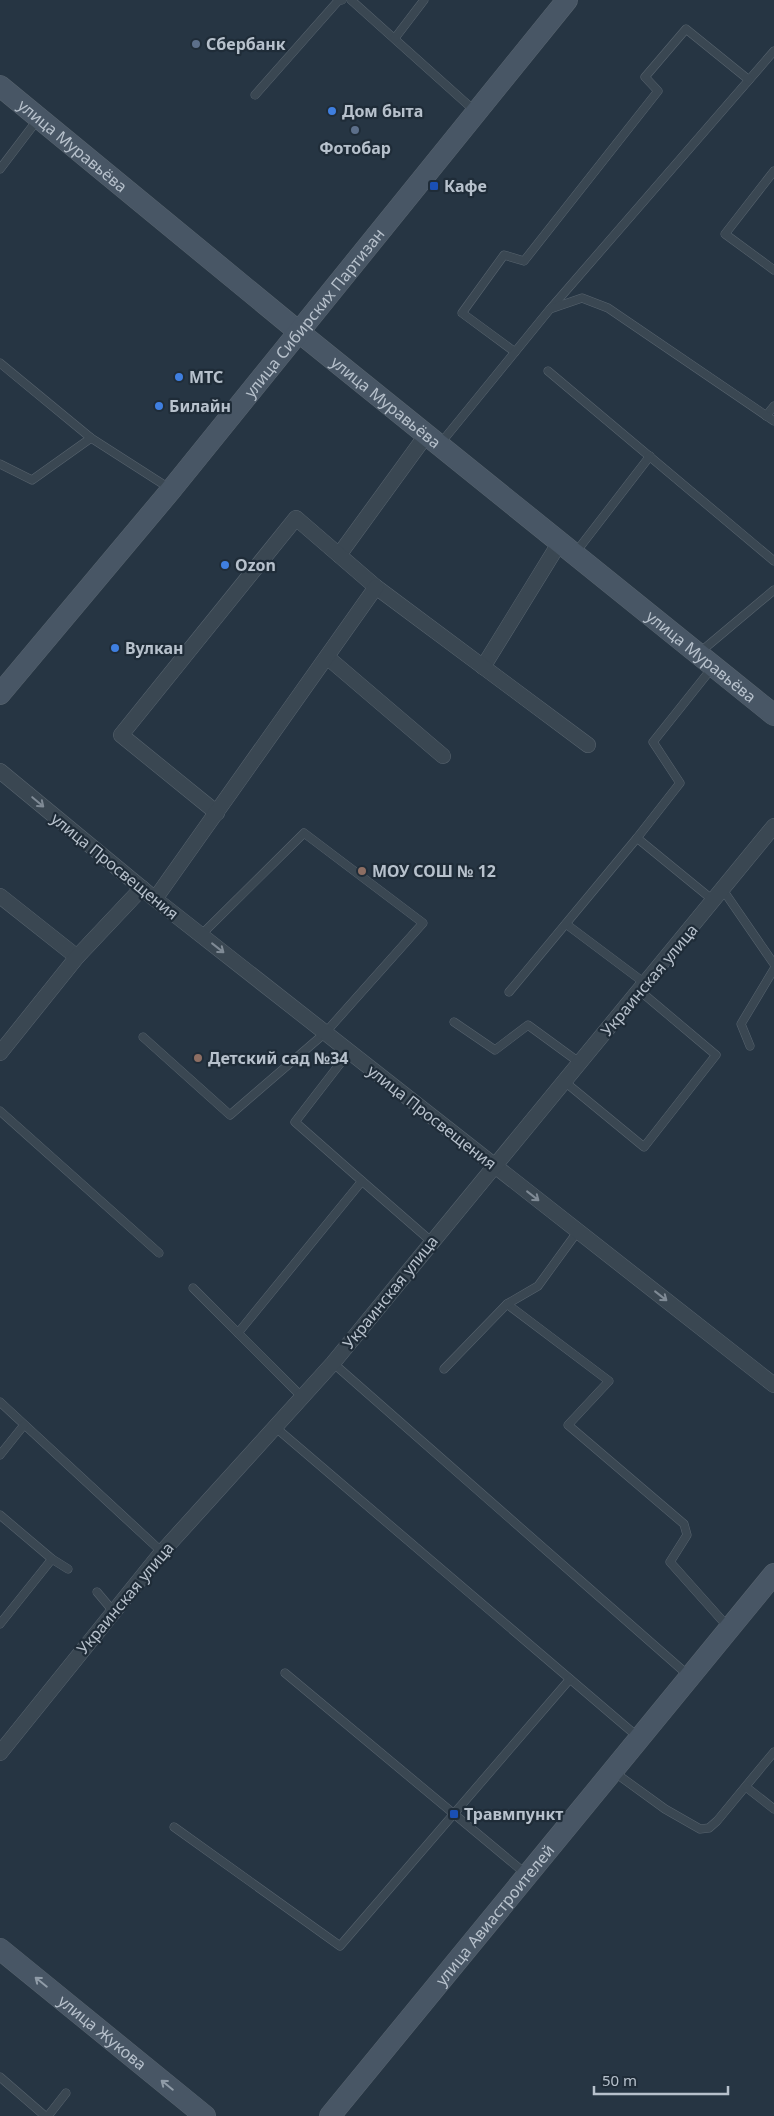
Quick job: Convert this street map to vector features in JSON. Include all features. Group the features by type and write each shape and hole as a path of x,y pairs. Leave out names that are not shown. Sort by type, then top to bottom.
{"street":[{"name":"улица Сибирских Партизан","path":"0,694 172,490 567,0"},
{"name":"улица Муравьёва","path":"0,86 299,332 774,715"},
{"path":"339,555 433,439"},
{"path":"216,813 121,735 296,518 376,587 588,745"},
{"path":"483,667 567,548"},
{"path":"155,899 376,587"},
{"path":"327,657 443,756"},
{"name":"улица Просвещения","path":"0,771 155,899 774,1385"},
{"name":"Украинская улица","path":"0,1753 162,1552 332,1363 719,896 774,826"},
{"path":"0,1053 77,958 142,888"},
{"path":"0,896 77,958"},
{"name":"улица Авиастроителей","path":"330,2116 774,1574"},
{"name":"улица Жукова","path":"0,1949 205,2116"}],"lane":[{"path":"255,95 338,1 342,0"},
{"path":"351,0 477,113"},
{"path":"394,38 424,0"},
{"path":"515,352 462,312 504,255 524,261 658,91 644,77 686,29 749,80"},
{"path":"433,439 515,352 550,309 774,52"},
{"path":"0,169 40,117"},
{"path":"774,171 726,234 774,270"},
{"path":"550,309 582,298 608,308 774,421"},
{"path":"0,363 91,438 172,490"},
{"path":"548,371 774,561"},
{"path":"766,416 774,406"},
{"path":"0,464 32,480 91,438"},
{"path":"567,548 650,456"},
{"path":"509,992 637,838 680,783 653,742 705,660 774,590"},
{"path":"143,1037 230,1115 325,1033 423,923 304,832 201,935"},
{"path":"637,838 719,896 774,964"},
{"path":"565,1082 644,1147 716,1055 643,988 566,924"},
{"path":"750,1046 741,1024 774,969"},
{"path":"454,1022 495,1050 528,1025 580,1063"},
{"path":"349,1052 296,1122 432,1242"},
{"path":"0,1111 159,1253"},
{"path":"238,1332 362,1181"},
{"path":"444,1369 507,1304 538,1286 578,1232"},
{"path":"193,1288 302,1396"},
{"path":"507,1304 609,1382 568,1426 684,1524 687,1535 670,1562 730,1628"},
{"path":"332,1363 690,1677"},
{"path":"0,1402 162,1552"},
{"path":"0,1455 24,1426"},
{"path":"275,1427 639,1738"},
{"path":"0,1514 52,1559 68,1568"},
{"path":"0,1624 52,1559"},
{"path":"97,1592 113,1612"},
{"path":"285,1673 528,1875"},
{"path":"174,1827 340,1946 570,1679"},
{"path":"612,1771 665,1809 700,1829 709,1828 717,1821 774,1752"},
{"path":"746,1787 774,1809"},
{"path":"0,2078 47,2116 66,2093"}],"place":[{"name":"Сбербанк","path":"196,44"},
{"name":"Дом быта","path":"332,111"},
{"name":"Фотобар","path":"355,130"},
{"name":"Кафе","path":"434,186"},
{"name":"МТС","path":"179,377"},
{"name":"Билайн","path":"159,406"},
{"name":"Ozon","path":"225,565"},
{"name":"Вулкан","path":"115,648"},
{"name":"МОУ СОШ № 12","path":"362,871"},
{"name":"Детский сад №34","path":"198,1058"},
{"name":"Травмпункт","path":"454,1814"}]}
